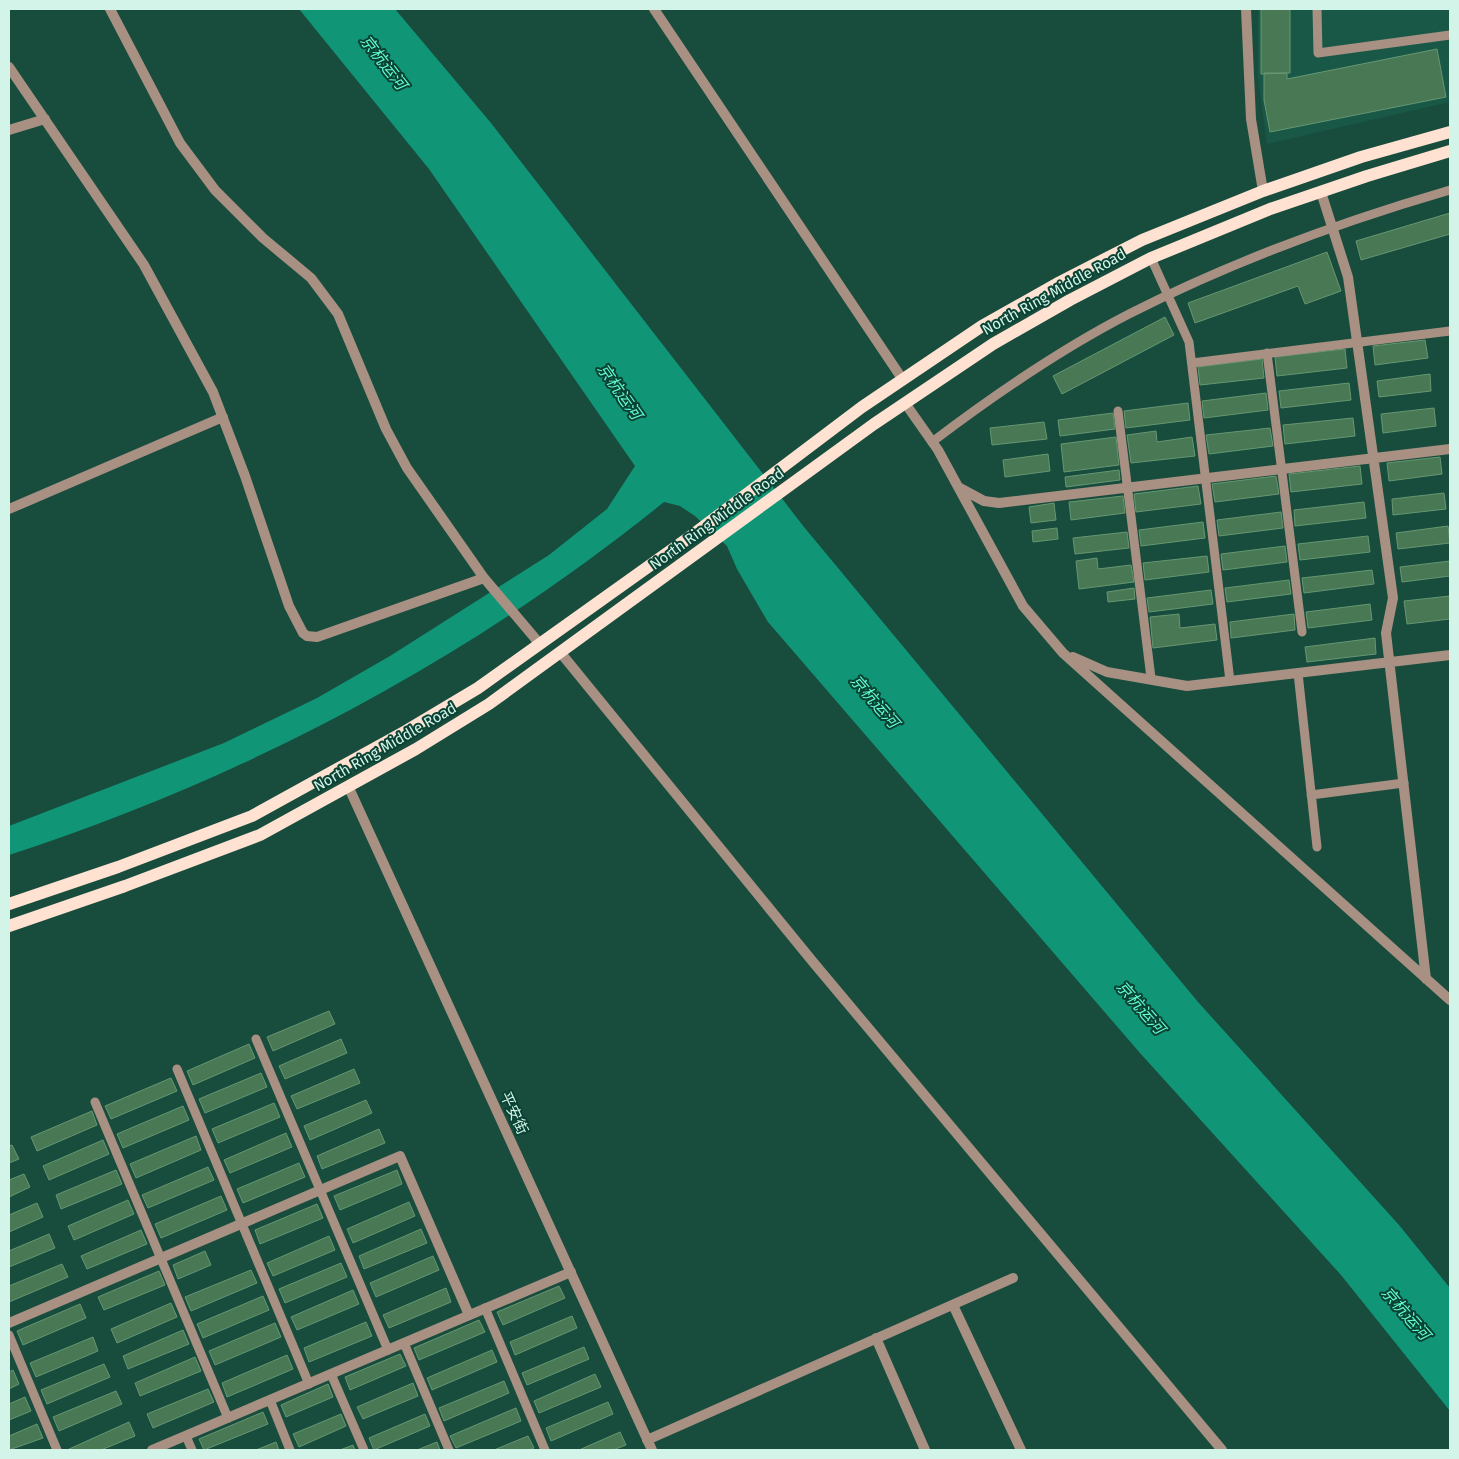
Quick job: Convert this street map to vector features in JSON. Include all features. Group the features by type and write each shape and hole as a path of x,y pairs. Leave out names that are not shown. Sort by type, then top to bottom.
{"main road":[{"name":"North Ring Middle Road","path":"9,904 118,867 252,816 406,731 478,688 687,539 904,380 982,326 1060,282 1142,240 1262,191 1361,156 1450,132"},
{"name":"North Ring Middle Road","path":"9,926 152,876 260,835 349,788 489,704 905,403 993,344 1070,300 1151,258 1270,210 1450,151"}],"street":[{"path":"110,9 180,143 215,190 263,238 311,278 338,314 386,429 403,460 484,578 539,643"},
{"path":"654,9 904,380"},
{"path":"1246,9 1251,119 1262,191"},
{"path":"9,66 144,265 213,392 289,606 296,623 307,636 317,637 484,578"},
{"path":"9,130 45,119"},
{"path":"1321,192 1348,277 1392,598 1386,633 1426,979"},
{"path":"905,403 932,442 1023,606 1063,653 1450,1000"},
{"path":"9,509 223,417"},
{"path":"957,486 984,501 999,503 1450,449"},
{"path":"560,652 813,962 1222,1450"},
{"path":"1063,653 1107,672 1151,678 1187,686 1450,655"},
{"name":"平安街","path":"349,788 652,1450"},
{"path":"9,1323 400,1156 469,1315"},
{"path":"152,1450 570,1272"},
{"path":"647,1440 1013,1278"},
{"path":"953,1304 1020,1450"},
{"path":"876,1338 925,1450"}],"lane":[{"path":"1317,9 1318,53 1450,35"},
{"path":"932,442 984,403 1072,346 1129,314 1332,228 1450,190"},
{"path":"1151,258 1189,342 1230,681"},
{"path":"1192,363 1450,331"},
{"path":"1267,353 1302,632"},
{"path":"1118,411 1151,678"},
{"path":"1298,673 1318,847"},
{"path":"1311,795 1404,783"},
{"path":"256,1039 388,1350"},
{"path":"177,1069 309,1384"},
{"path":"95,1102 228,1418"},
{"path":"485,1308 545,1450"},
{"path":"9,1335 57,1450"},
{"path":"404,1343 449,1450"},
{"path":"331,1374 364,1450"},
{"path":"270,1400 290,1450"},
{"path":"186,1436 192,1450"}],"shaded area":[{"path":"1258,9 1450,9 1450,102 1267,144 1258,75"}],"water":[{"name":"京杭运河","path":"299,9 395,9 491,123 804,527 1198,1002 1399,1225 1450,1288 1450,1411 1341,1275 1140,1053 768,622 737,569 727,546 695,516 680,506 664,502 590,559 513,613 434,662 353,708 269,751 184,789 97,824 9,855 9,826 224,743 317,698 390,656 549,555 607,509 635,466 429,169"}],"building":[{"path":"1261,9 1290,9 1290,73 1261,74"},
{"path":"1437,49 1446,97 1270,132 1264,100 1264,73 1287,73 1287,79"},
{"path":"1450,213 1450,234 1361,260 1356,241"},
{"path":"1327,252 1341,291 1305,304 1298,286 1195,323 1188,303"},
{"path":"1165,317 1174,335 1062,394 1053,376"},
{"path":"1425,340 1428,358 1375,365 1373,346"},
{"path":"1345,349 1347,368 1277,376 1275,357"},
{"path":"1262,359 1264,378 1200,385 1198,367"},
{"path":"1430,374 1431,391 1379,397 1377,381"},
{"path":"1349,383 1351,400 1281,408 1279,391"},
{"path":"1266,393 1268,410 1204,418 1202,401"},
{"path":"1188,403 1190,420 1126,428 1124,411"},
{"path":"1434,408 1436,426 1383,433 1381,414"},
{"path":"1113,413 1115,429 1060,436 1058,420"},
{"path":"1353,418 1355,436 1285,444 1283,425"},
{"path":"1044,422 1047,439 992,445 990,428"},
{"path":"1270,428 1273,446 1209,454 1206,435"},
{"path":"1156,431 1157,442 1192,437 1195,456 1131,463 1127,435"},
{"path":"1116,437 1119,465 1064,472 1061,444"},
{"path":"1048,454 1050,471 1005,477 1003,460"},
{"path":"1440,457 1442,474 1389,481 1387,463"},
{"path":"1360,466 1362,484 1291,492 1289,474"},
{"path":"1119,470 1120,480 1066,487 1065,477"},
{"path":"1276,476 1279,494 1215,502 1212,484"},
{"path":"1198,486 1201,504 1136,512 1134,494"},
{"path":"1444,493 1446,509 1393,515 1392,499"},
{"path":"1123,496 1125,513 1071,520 1069,502"},
{"path":"1364,502 1366,518 1295,526 1294,510"},
{"path":"1054,503 1056,520 1031,523 1029,507"},
{"path":"1281,512 1283,528 1219,536 1217,520"},
{"path":"1203,522 1205,538 1141,546 1139,530"},
{"path":"1448,526 1450,543 1398,549 1396,533"},
{"path":"1057,528 1058,539 1033,542 1032,531"},
{"path":"1127,532 1129,548 1075,554 1073,538"},
{"path":"1368,536 1370,552 1300,560 1298,544"},
{"path":"1285,546 1287,562 1223,570 1221,554"},
{"path":"1207,556 1209,572 1145,580 1143,563"},
{"path":"1097,558 1098,569 1131,565 1134,582 1079,589 1076,561"},
{"path":"1450,561 1450,576 1402,582 1400,567"},
{"path":"1372,570 1374,584 1304,593 1302,578"},
{"path":"1289,580 1291,594 1227,602 1225,588"},
{"path":"1134,588 1135,599 1108,602 1107,592"},
{"path":"1211,590 1213,604 1149,612 1147,598"},
{"path":"1450,596 1450,619 1407,624 1404,601"},
{"path":"1370,604 1372,620 1308,628 1306,612"},
{"path":"1179,614 1180,628 1215,624 1217,640 1153,648 1150,617"},
{"path":"1294,614 1295,630 1231,638 1230,622"},
{"path":"1375,638 1376,654 1307,662 1305,647"},
{"path":"329,1011 335,1024 273,1051 267,1037"},
{"path":"341,1039 347,1053 285,1079 279,1066"},
{"path":"249,1044 255,1058 193,1085 187,1071"},
{"path":"354,1069 360,1083 297,1109 291,1096"},
{"path":"261,1073 267,1087 205,1113 199,1099"},
{"path":"171,1078 177,1091 111,1119 105,1106"},
{"path":"366,1100 372,1113 310,1140 304,1126"},
{"path":"274,1103 280,1117 218,1143 212,1129"},
{"path":"183,1106 189,1120 123,1148 117,1134"},
{"path":"92,1111 97,1125 37,1151 31,1137"},
{"path":"379,1129 385,1143 322,1169 317,1156"},
{"path":"286,1133 292,1147 230,1173 224,1160"},
{"path":"196,1136 201,1150 136,1178 130,1164"},
{"path":"103,1140 109,1154 49,1180 43,1166"},
{"path":"12,1145 19,1159 9,1163 9,1146"},
{"path":"299,1163 305,1177 243,1203 237,1189"},
{"path":"208,1167 214,1180 148,1208 142,1195"},
{"path":"116,1170 122,1184 61,1209 56,1195"},
{"path":"397,1170 402,1184 340,1210 334,1196"},
{"path":"24,1174 30,1187 9,1197 9,1180"},
{"path":"221,1196 227,1210 161,1238 155,1224"},
{"path":"128,1200 134,1214 74,1240 68,1226"},
{"path":"409,1202 415,1216 353,1243 347,1229"},
{"path":"37,1203 43,1217 9,1232 9,1215"},
{"path":"317,1204 323,1218 260,1244 255,1230"},
{"path":"421,1229 427,1243 364,1269 359,1256"},
{"path":"141,1230 147,1244 87,1269 81,1256"},
{"path":"49,1234 55,1248 9,1267 9,1251"},
{"path":"329,1236 335,1250 273,1276 267,1263"},
{"path":"205,1251 211,1265 178,1279 173,1265"},
{"path":"433,1256 439,1270 376,1297 370,1283"},
{"path":"341,1263 347,1277 285,1303 279,1289"},
{"path":"62,1264 68,1277 9,1302 9,1286"},
{"path":"251,1270 257,1283 191,1311 185,1297"},
{"path":"159,1271 165,1285 104,1310 98,1297"},
{"path":"559,1286 565,1298 503,1325 497,1312"},
{"path":"446,1288 451,1302 389,1328 383,1315"},
{"path":"353,1290 359,1304 297,1330 291,1317"},
{"path":"263,1296 269,1310 203,1338 197,1324"},
{"path":"171,1303 177,1317 117,1343 111,1329"},
{"path":"80,1304 86,1318 23,1345 17,1331"},
{"path":"572,1316 577,1328 515,1355 510,1342"},
{"path":"479,1320 485,1332 419,1360 414,1348"},
{"path":"366,1322 372,1336 309,1362 304,1348"},
{"path":"275,1323 281,1337 215,1365 209,1351"},
{"path":"183,1330 189,1344 128,1369 123,1356"},
{"path":"93,1337 98,1351 36,1377 30,1363"},
{"path":"584,1347 589,1359 527,1385 522,1373"},
{"path":"492,1350 497,1362 432,1390 427,1378"},
{"path":"400,1354 406,1366 350,1390 345,1377"},
{"path":"287,1355 293,1369 227,1397 222,1383"},
{"path":"195,1357 201,1371 140,1396 135,1383"},
{"path":"104,1364 110,1377 47,1404 41,1390"},
{"path":"13,1370 19,1384 9,1389 9,1372"},
{"path":"595,1374 601,1387 539,1413 534,1401"},
{"path":"504,1381 509,1393 444,1421 439,1408"},
{"path":"413,1383 418,1396 363,1419 357,1407"},
{"path":"328,1384 333,1397 286,1417 281,1405"},
{"path":"208,1389 214,1402 153,1428 147,1414"},
{"path":"116,1391 122,1404 59,1431 53,1417"},
{"path":"25,1397 31,1411 9,1420 9,1404"},
{"path":"608,1402 613,1414 551,1441 546,1428"},
{"path":"516,1408 521,1421 456,1448 450,1436"},
{"path":"263,1412 268,1424 204,1450 199,1439"},
{"path":"341,1414 346,1426 299,1447 293,1434"},
{"path":"425,1414 430,1426 374,1450 369,1438"},
{"path":"129,1422 135,1436 101,1450 67,1450"},
{"path":"37,1424 43,1438 9,1450 9,1436"},
{"path":"620,1432 626,1445 613,1450 579,1450"},
{"path":"528,1436 534,1448 529,1450 494,1450"},
{"path":"276,1442 279,1450 256,1450"},
{"path":"437,1442 440,1450 417,1450"},
{"path":"353,1445 355,1450 340,1450"}]}
